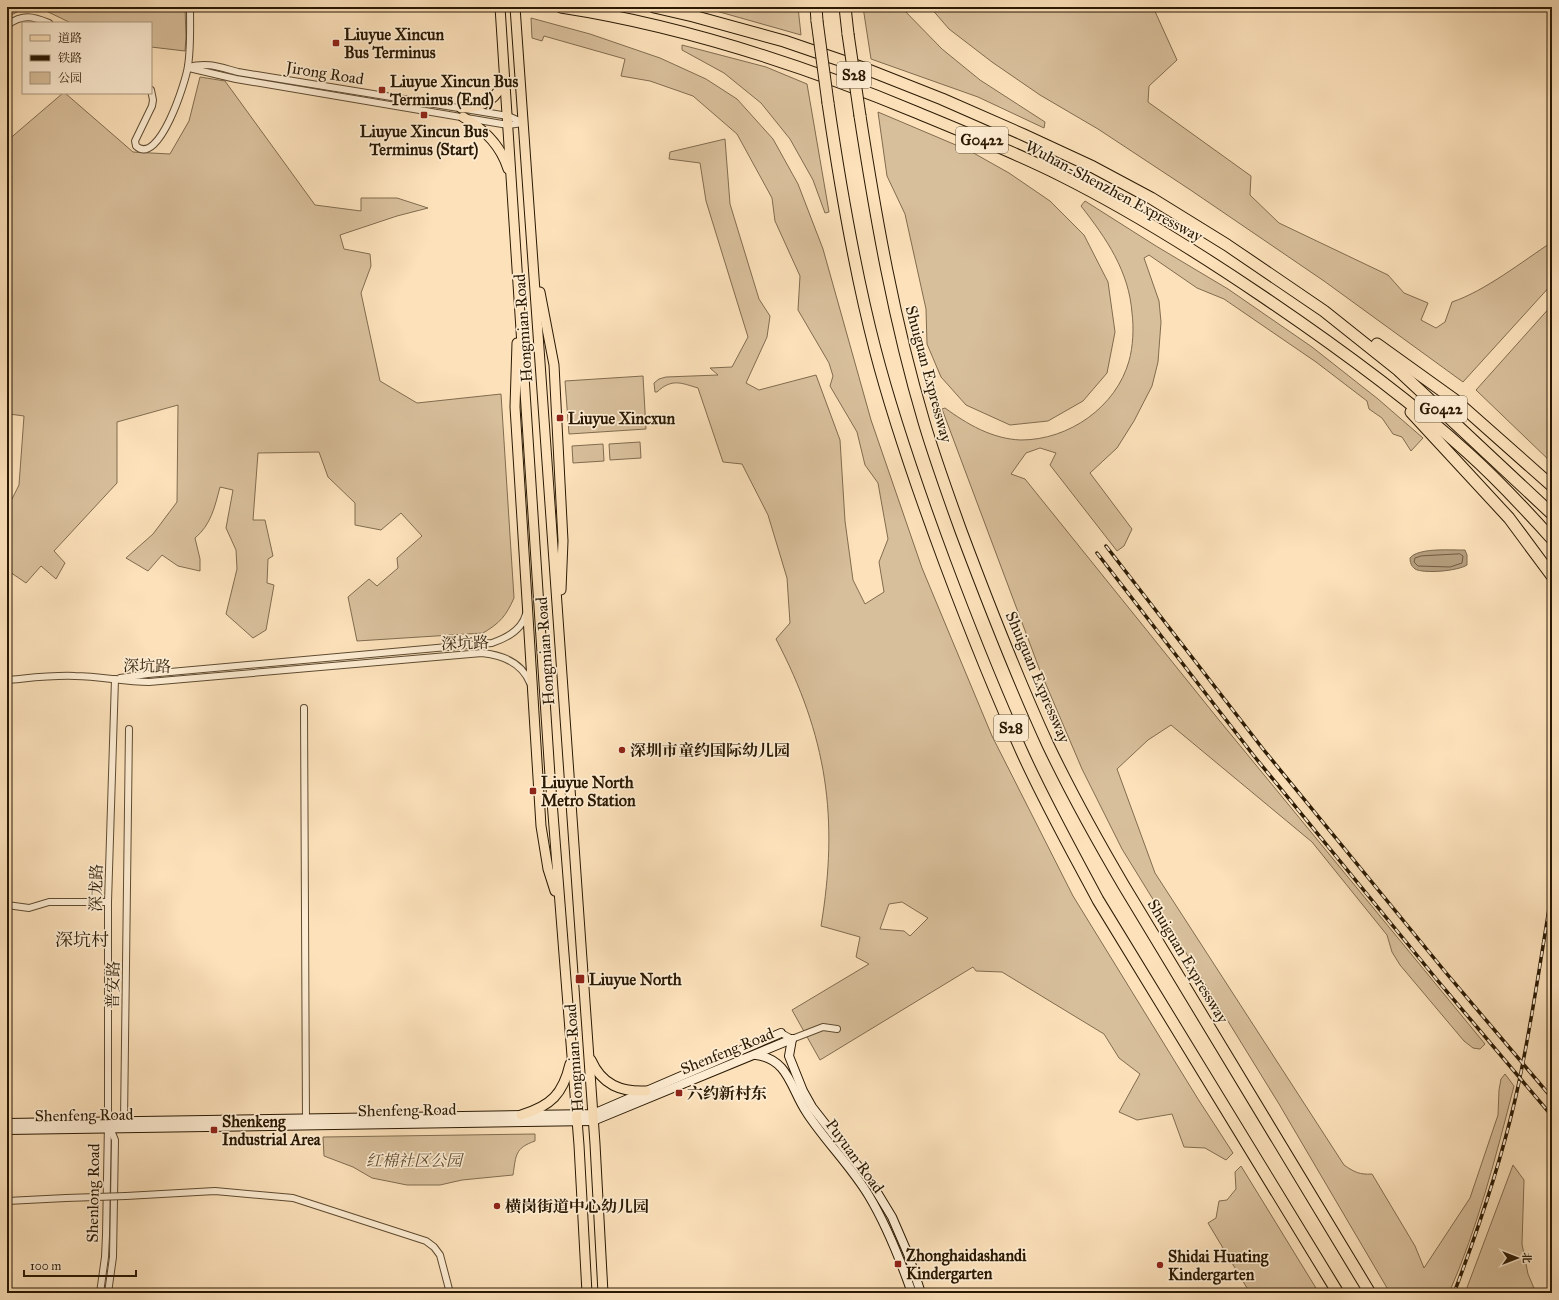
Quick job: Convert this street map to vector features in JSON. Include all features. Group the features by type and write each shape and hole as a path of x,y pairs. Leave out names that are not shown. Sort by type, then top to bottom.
{"highway":[{"name":"Wuhan-Shenzhen Expressway","path":"561,7 615,16 786,62 875,95 1060,176 1171,237 1306,325 1386,385 1468,452 1552,539"},
{"name":"Wuhan-Shenzhen Expressway","path":"654,7 784,41 866,69 942,99 1024,135 1093,167 1151,198 1227,245 1324,311 1398,370 1552,514"},
{"name":"S28","path":"816,7 835,150 856,265 875,350 893,413 920,497 989,675 1023,754 1062,833 1098,900 1338,1293"},
{"name":"Shuiguan Expressway","path":"845,7 879,238 895,314 924,423 980,582 1014,666 1049,745 1082,812 1124,886 1370,1293"},
{"path":"1324,311 1372,341 1455,400 1552,486"},
{"path":"1386,385 1509,518 1551,575"}],"main road":[{"name":"Hongmian Road","path":"500,7 550,776 577,1118 586,1293"},
{"name":"Hongmian Road","path":"516,7 589,1055 603,1293"},
{"path":"505,75 502,85 490,101 462,113 491,139 500,151 512,179"},
{"path":"534,264 554,365 563,541 558,616"},
{"path":"520,305 515,407 541,826 548,869 561,909"},
{"path":"521,1115 537,1110 549,1103 558,1093 566,1080 570,1064 571,1047"},
{"path":"589,1055 594,1067 601,1076 610,1083 619,1088 632,1091 646,1091"}],"street":[{"path":"152,94 152,106 135,141 136,146 139,149 144,150 152,147 157,141 178,103 184,86 188,67 190,7"},
{"path":"7,25 26,16 34,17 46,22"},
{"name":"Jirong Road","path":"188,67 201,64 220,67 238,72 524,123"},
{"name":"Jirong Road","path":"188,67 236,79 524,123"},
{"name":"深坑路","path":"115,679 148,674 492,643 513,633 525,618 528,609"},
{"name":"深坑路","path":"115,679 135,682 149,682 482,653 494,654 516,664 524,672 530,682 533,694"},
{"path":"7,680 48,676 76,676 115,679"},
{"name":"深龙路","path":"109,1126 108,902 115,679"},
{"path":"304,708 306,1122"},
{"name":"普安路","path":"124,1121 130,729"},
{"path":"7,905 29,908 49,902 108,902"},
{"path":"781,1033 792,1040 822,1027 837,1029"},
{"name":"Shenfeng Road","path":"593,1117 646,1091 781,1033"},
{"name":"Shenfeng Road","path":"7,1130 109,1126 593,1117 792,1040"},
{"name":"Puyuan Road","path":"792,1040 790,1056 803,1091 812,1107 872,1184 892,1217 908,1254 921,1293"},
{"name":"Puyuan Road","path":"755,1055 770,1058 784,1069 805,1111 850,1168 869,1196 886,1228 912,1293"},
{"name":"Shenfeng Road","path":"7,1123 109,1126 124,1121 306,1122 521,1115 577,1118"},
{"name":"Shenlong Road","path":"100,1293 105,1257 109,1126"},
{"name":"Shenlong Road","path":"108,1293 113,1257 115,1148 115,1140 109,1126"},
{"path":"7,1201 215,1191 293,1198 426,1241 434,1247 440,1255 450,1293"}],"green space":[{"path":"7,7 27,7 7,17"},
{"path":"32,7 185,7 185,51 152,47 152,22 69,22 40,8"},
{"path":"702,7 798,7 801,35"},
{"path":"863,7 901,7 942,49 980,80 1045,122 1044,128 978,97 871,59"},
{"path":"930,7 1153,7 1177,60 1149,86 1148,102 1251,176 1250,195 1279,223 1388,275 1404,293 1428,303 1421,320 1436,328 1445,322 1452,302 1477,291 1552,242 1552,284 1463,382 1324,281 1189,189 1098,129 1040,95 992,62 949,29"},
{"path":"531,18 590,34 660,58 706,79 737,99 773,139 798,184 823,249 871,420 922,568 992,736 1073,896 1233,1153 1226,1160 1205,1148 1184,1147 1172,1114 1137,1120 1119,1112 1140,1074 1119,1058 1104,1034 1002,972 976,971 973,967 820,1060 792,1010 869,964 856,957 860,937 821,926 829,849 828,813 824,778 817,744 807,710 776,639 790,623 787,578 768,515 742,464 723,462 698,388 682,383 672,383 655,392 654,383 659,379 666,377 718,375 710,368 732,367 748,337 706,201 700,163 669,159 670,152 725,139 730,204 759,299 770,316 767,337 746,383 759,390 816,375 840,440 845,521 853,580 865,604 884,592 879,562 888,539 878,483 865,465 857,432 830,386 833,376 829,363 798,310 800,276 775,221 772,198 737,134 693,96 650,81 621,76 625,59 544,36 542,41 532,38","holes":["902,902 928,918 910,936 904,931 880,929 889,904"]},
{"path":"682,45 766,67 807,84 829,212 825,213 813,180 790,139 761,103 724,73 682,50"},
{"path":"200,77 225,81 315,205 361,211 361,198 397,198 428,208 397,216 340,235 344,249 370,254 371,266 361,293 380,381 417,403 501,394 514,598 502,618 494,626 483,633 357,641 348,597 369,579 377,586 398,568 397,558 422,536 401,513 381,530 355,525 355,503 328,477 319,452 258,453 253,520 265,520 273,556 268,559 267,583 274,585 266,630 253,638 226,614 237,569 236,550 226,528 233,490 220,487 209,521 195,538 200,559 200,571 178,566 162,555 148,571 126,558 153,534 177,502 178,405 117,422 117,483 54,551 65,563 56,579 41,566 26,583 7,570 7,509 19,485 24,416 9,414 7,427 7,180 12,177 7,167 7,141 62,94 66,94 133,152 170,154 189,121"},
{"path":"878,112 970,151 1009,173 1050,201 1084,235 1108,282 1115,332 1107,373 1083,401 1048,421 1010,425 966,405 941,377 927,344 926,309 905,214 887,176"},
{"path":"1085,201 1228,289 1312,347 1378,399 1423,438 1411,451 1402,437 1393,434 1382,418 1369,409 1367,401 1316,362 1224,299 1197,288 1149,255 1144,258 1159,301 1161,322 1158,362 1152,386 1134,421 1117,448 1090,473 1132,529 1124,546 1117,551 1050,465 1056,453 1040,448 1026,453 1011,474 1025,479 1219,720 1485,1044 1480,1049 1473,1048 1464,1041 1400,965 1392,952 1387,935 1312,842 1171,725 1148,740 1117,769 1155,873 1344,1165 1357,1172 1372,1174 1415,1246 1424,1268 1470,1198 1498,1115 1499,1090 1501,1079 1505,1074 1514,1086 1478,1217 1449,1293 1390,1293 1279,1104 1122,849 1082,769 1039,668 942,409 945,408 962,420 990,434 1021,440 1056,434 1073,427 1088,418 1102,406 1113,393 1123,378 1131,350 1133,325 1130,298 1121,269 1115,256 1099,230 1081,206"},
{"path":"1552,305 1552,463 1476,390"},
{"path":"643,376 646,429 569,434 565,381"},
{"path":"640,442 641,458 610,460 609,444"},
{"path":"603,444 604,461 573,463 572,446"},
{"name":"红棉社区公园","path":"535,1134 535,1141 524,1146 518,1153 513,1175 462,1180 440,1185 407,1185 372,1178 353,1167 324,1156 323,1137"},
{"path":"1513,1165 1524,1180 1522,1244 1528,1274 1536,1293 1465,1293"},
{"path":"1241,1166 1319,1293 1250,1293 1208,1223 1216,1218 1219,1201 1227,1200 1236,1189 1235,1172"}],"water":[{"path":"1465,550 1467,555 1467,565 1456,569 1433,572 1419,571 1414,568 1410,558 1426,551"}],"railway":[{"path":"1106,546 1263,749 1447,974 1552,1098"},
{"path":"1097,553 1254,756 1438,981 1552,1116"},
{"path":"1454,1293 1488,1197 1503,1149 1515,1100 1531,1022 1552,891"}],"place":[{"name":"Liuyue Xincun Bus Terminus","path":"336,43"},
{"name":"Liuyue Xincun Bus Terminus (End)","path":"382,90"},
{"name":"Liuyue Xincun Bus Terminus (Start)","path":"424,115"},
{"name":"Liuyue Xincxun","path":"560,418"},
{"name":"深圳市童约国际幼儿园","path":"622,750"},
{"name":"Liuyue North Metro Station","path":"533,791"},
{"name":"Liuyue North","path":"580,979"},
{"name":"六约新村东","path":"679,1093"},
{"name":"Shenkeng Industrial Area","path":"214,1130"},
{"name":"横岗街道中心幼儿园","path":"497,1206"},
{"name":"Zhonghaidashandi Kindergarten","path":"898,1264"},
{"name":"Shidai Huating Kindergarten","path":"1160,1265"}],"district":[{"name":"深坑村","path":"82,940"}]}
